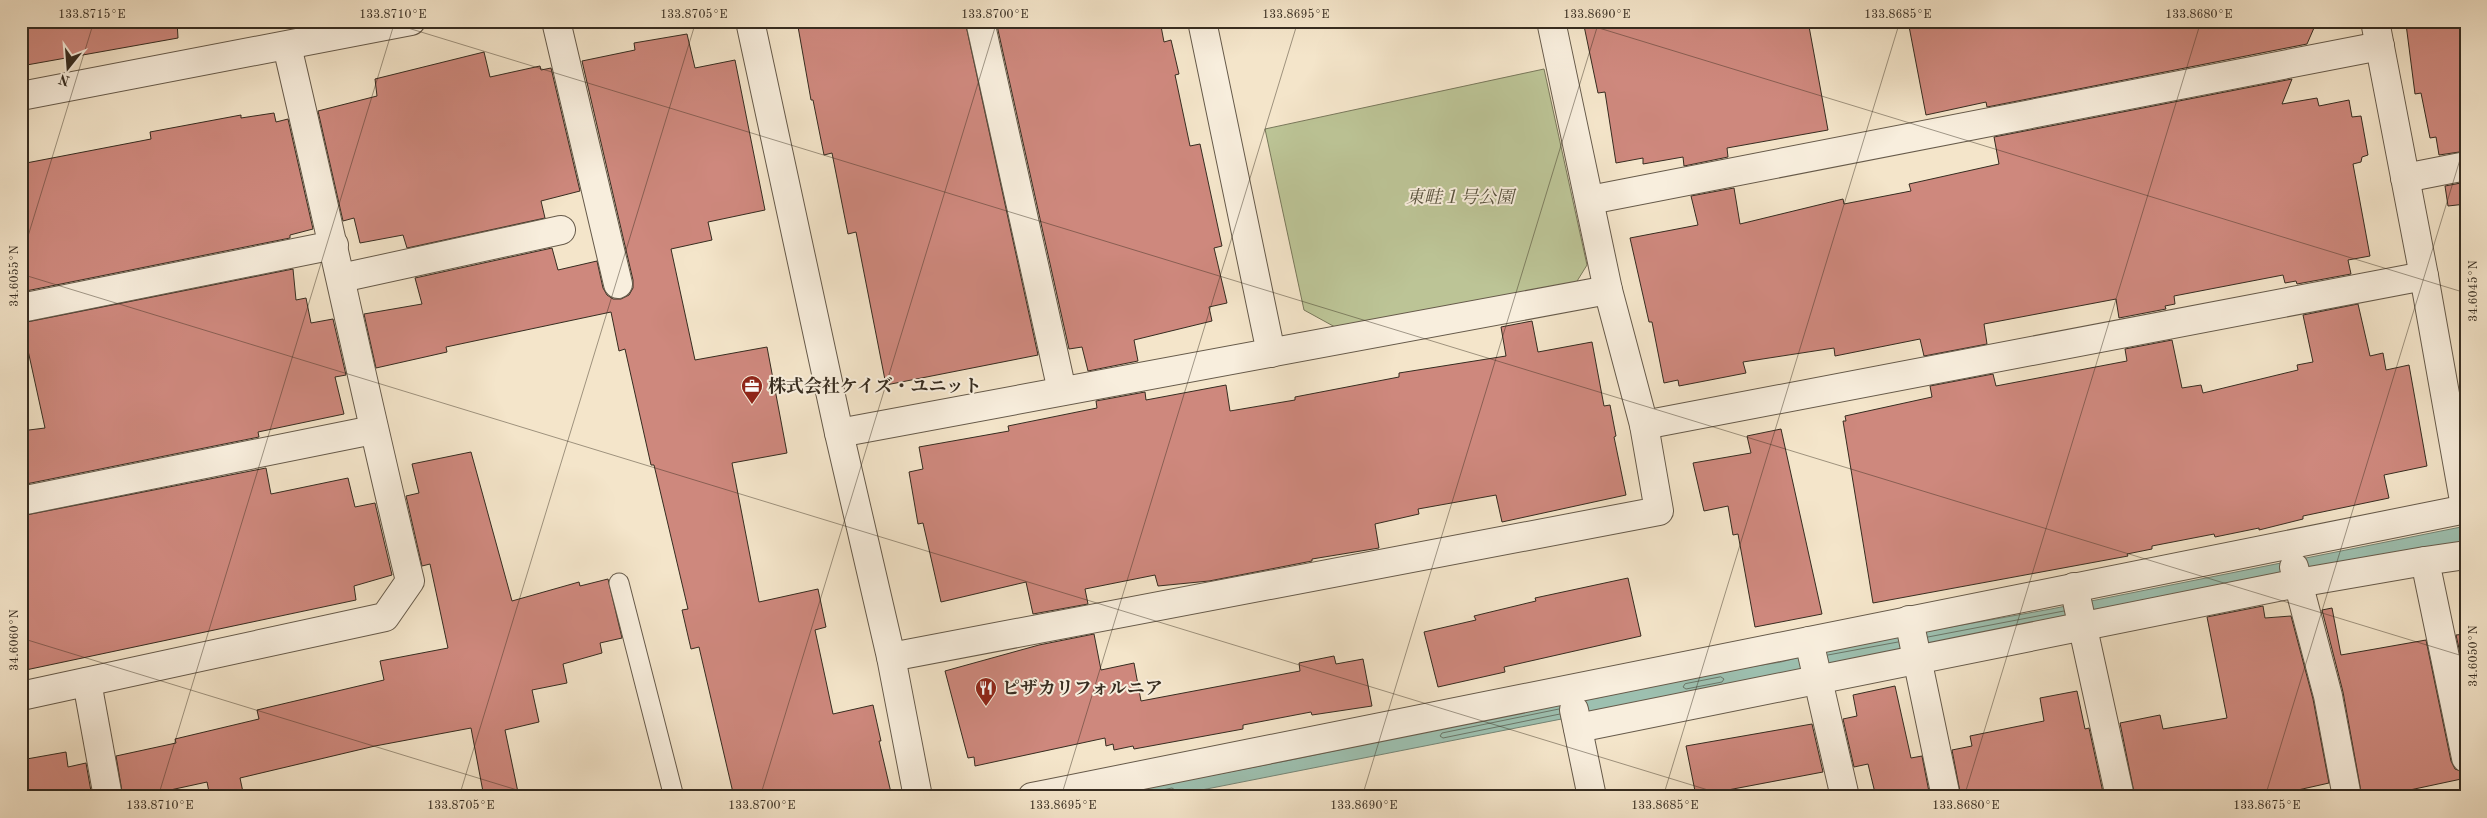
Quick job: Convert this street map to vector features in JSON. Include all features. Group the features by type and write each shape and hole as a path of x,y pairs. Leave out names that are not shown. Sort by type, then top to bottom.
{"street":[{"path":"21,96 411,21"},
{"path":"556,21 618,284"},
{"path":"750,21 839,433 890,657 918,797"},
{"path":"980,21 1062,391"},
{"path":"1202,21 1271,353"},
{"path":"890,657 1659,511 1644,425 1608,290 1551,21"},
{"path":"1574,709 1679,670 1814,661 2079,609 2290,547 2466,510 2424,276 2377,34 1590,200"},
{"path":"21,696 384,617 410,582 373,430 334,245 288,46"},
{"path":"2405,178 2466,166"},
{"path":"341,278 560,230"},
{"path":"21,308 334,245"},
{"path":"1644,425 2424,276"},
{"path":"839,433 1608,290"},
{"path":"21,501 373,430"},
{"path":"2290,547 2297,582 2328,696 2347,797"},
{"path":"1032,797 1574,709 1687,704 1814,661 2079,609 2297,582 2466,555"},
{"path":"2426,561 2466,758"},
{"path":"2079,609 2120,797"},
{"path":"1913,641 1946,797"},
{"path":"1814,661 1845,797"},
{"path":"1679,670 1687,704"},
{"path":"87,682 108,797"},
{"path":"1574,709 1592,797"}],"lane":[{"path":"619,583 674,797"}],"green space":[{"name":"東畦１号公園","path":"1544,69 1587,265 1574,286 1335,327 1304,310 1265,129"}],"water":[{"path":"2466,526 2466,541 1166,797 1099,797 1286,761 1543,707 1597,698 1700,675 1781,662 1840,647 2051,609"}],"building":[{"path":"21,21 177,21 178,38 21,66"},
{"path":"797,21 965,21 1038,355 886,385 856,232 848,234 832,153 824,155 813,100 811,100"},
{"path":"996,21 1160,21 1164,42 1171,40 1179,74 1175,75 1190,146 1200,144 1222,246 1214,248 1227,303 1209,307 1212,321 1134,340 1138,361 1088,371 1082,347 1069,349"},
{"path":"1583,21 1808,21 1828,130 1727,148 1728,157 1684,166 1683,157 1643,164 1643,158 1616,163 1605,92 1598,93"},
{"path":"1908,21 2317,21 2307,44 1987,107 1986,102 1926,115"},
{"path":"2411,21 2466,21 2466,151 2439,155 2436,137 2430,138 2421,93 2415,94 2406,24 2412,24"},
{"path":"687,34 695,68 735,60 765,210 708,222 712,240 671,249 695,360 767,347 787,453 732,463 759,602 818,589 826,627 815,630 833,714 873,705 892,797 734,797 699,647 691,649 682,610 688,609 654,465 651,465 625,349 619,351 611,312 446,347 447,352 376,368 364,314 422,304 415,278 552,248 558,270 597,261 603,288 607,295 613,299 621,299 629,295 633,288 633,280 582,61 635,50 634,43"},
{"path":"484,52 490,77 540,66 541,70 551,68 580,191 541,201 545,218 407,248 403,235 360,243 354,218 343,221 318,111 377,96 375,79"},
{"path":"2292,79 2282,104 2317,98 2319,106 2349,100 2352,117 2361,116 2368,155 2362,157 2361,162 2353,164 2370,256 2348,260 2351,274 2297,284 2296,281 2285,283 2283,275 2174,296 2175,304 2165,306 2166,309 2119,318 2116,299 1984,324 1987,344 1924,356 1920,339 1835,356 1834,348 1743,362 1746,373 1679,386 1678,380 1664,383 1652,322 1649,322 1630,238 1698,225 1691,196 1734,188 1740,224 1843,199 1844,204 1911,191 1909,184 1999,164 1994,137"},
{"path":"274,113 276,122 288,119 313,229 290,235 290,238 21,292 21,164 151,139 150,132 241,115 241,118"},
{"path":"2466,182 2466,204 2448,206 2445,186"},
{"path":"293,269 296,300 306,298 311,323 333,319 346,375 335,377 344,414 258,432 259,437 21,485 21,431 45,428 22,323"},
{"path":"2358,304 2370,356 2383,353 2386,370 2409,365 2427,466 2384,475 2389,498 2303,516 2303,519 2259,530 2259,528 2215,537 2214,534 2152,546 2152,549 2127,554 2128,556 1873,603 1843,421 1846,421 1845,416 1932,397 1930,386 1993,374 1996,386 2127,361 2125,349 2172,340 2182,388 2201,385 2203,393 2298,370 2297,365 2313,362 2303,315"},
{"path":"1532,321 1538,352 1592,342 1604,406 1610,405 1616,436 1614,437 1626,495 1502,522 1496,495 1418,509 1419,514 1375,524 1379,548 1312,559 1312,561 1209,581 1158,586 1155,575 1085,589 1088,604 1033,614 1026,582 941,602 923,523 918,524 909,472 923,469 919,447 1009,431 1008,426 1097,408 1096,401 1145,392 1146,400 1226,385 1230,411 1295,400 1295,397 1399,377 1399,373 1506,356 1501,327"},
{"path":"1781,429 1822,614 1755,627 1738,534 1733,535 1728,506 1704,511 1693,463 1751,453 1747,436"},
{"path":"471,452 512,601 579,582 580,586 608,579 622,638 600,643 602,653 563,664 567,683 532,690 539,722 505,730 519,797 484,797 471,728 375,746 240,778 244,797 210,797 207,782 138,797 123,797 116,756 176,743 175,739 259,719 257,710 384,680 380,661 448,648 430,564 422,566 406,496 419,493 412,464"},
{"path":"266,468 271,494 348,478 355,507 375,503 392,575 354,586 356,600 21,671 21,516"},
{"path":"1628,578 1641,636 1504,667 1505,672 1438,687 1424,632 1476,620 1474,616 1536,601 1535,598"},
{"path":"2263,606 2265,618 2291,616 2313,699 2329,783 2267,797 2135,797 2120,723 2160,715 2163,729 2227,718 2207,617"},
{"path":"2332,608 2341,655 2426,640 2451,761 2455,769 2466,773 2466,778 2377,797 2362,797 2343,692 2322,610"},
{"path":"1094,634 1101,670 1134,663 1141,701 1300,671 1299,663 1334,656 1336,664 1363,659 1372,706 1312,715 1311,712 1243,725 1243,729 1134,749 1133,746 1114,750 1113,744 1106,746 1105,738 975,766 974,757 968,758 945,671 1039,645"},
{"path":"2466,634 2466,680 2456,635"},
{"path":"1895,686 1911,758 1922,756 1930,797 1876,797 1868,764 1854,767 1843,719 1857,716 1853,695"},
{"path":"2077,691 2085,729 2089,728 2104,797 1961,797 1952,750 1972,746 1970,736 2044,721 2040,698"},
{"path":"1812,724 1823,772 1696,796 1686,746"},
{"path":"66,752 68,767 86,763 92,797 21,797 21,760"}],"place":[{"name":"株式会社ケイズ・ユニット","path":"752,405"},
{"name":"ピザカリフォルニア","path":"986,707"}]}
